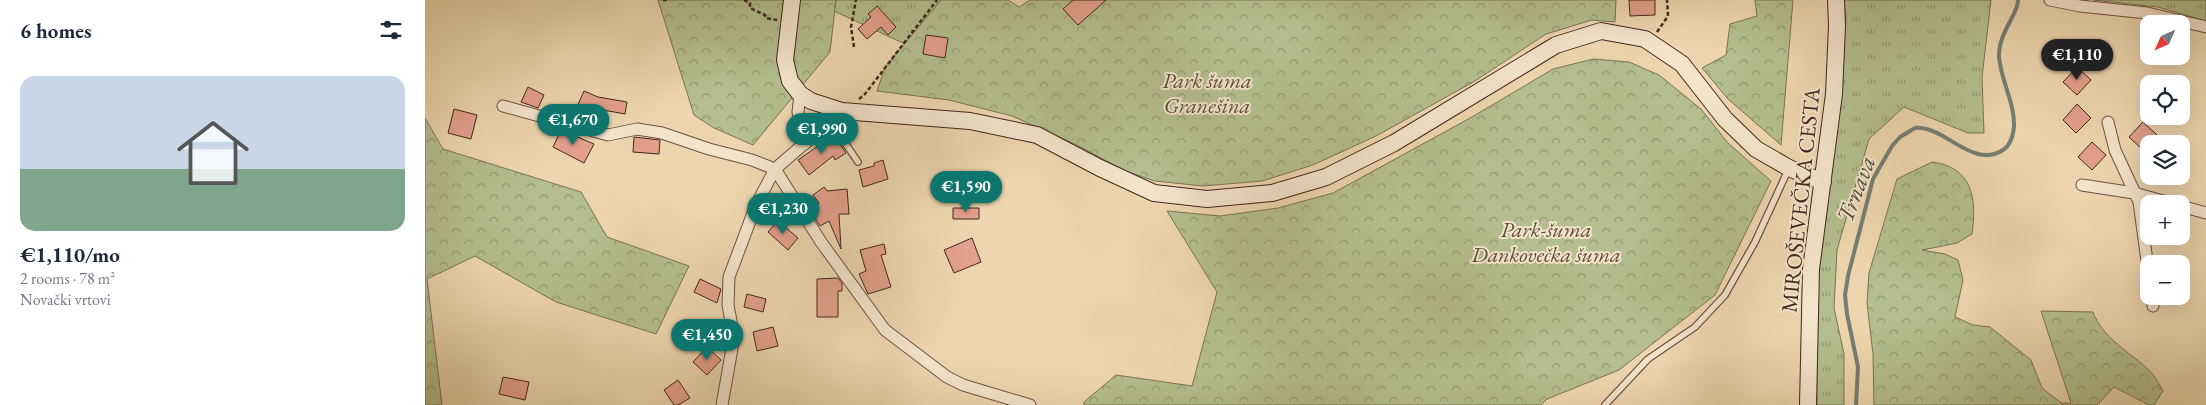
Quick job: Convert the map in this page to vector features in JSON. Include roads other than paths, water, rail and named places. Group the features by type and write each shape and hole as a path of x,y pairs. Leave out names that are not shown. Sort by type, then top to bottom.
{"street":[{"path":"792,0 785,60 790,81 800,94 837,117 970,121 1037,135 1100,168 1154,193 1207,199 1272,193 1327,177 1395,143 1556,45 1601,31 1645,39 1682,64 1725,119 1756,149 1789,168 1823,182"},
{"name":"MIROŠEVEČKA CESTA","path":"1808,405 1811,269 1834,94 1837,26 1836,0"},
{"path":"2051,0 2080,6 2147,12 2206,27"},
{"path":"800,94 798,112 805,144"},
{"path":"503,106 608,135 637,129 663,133 709,149 752,160 775,169 821,242 885,330 947,377 963,385 1030,405"},
{"path":"722,405 735,337 728,304 729,277 756,205 775,169 837,117"},
{"path":"2109,122 2115,150 2139,202 2146,255"},
{"path":"2082,185 2140,196"},
{"path":"2190,209 2206,214"}],"lane":[{"path":"837,117 858,162"},
{"path":"1605,405 1648,359 1695,327 1725,294 1755,242 1789,168"}],"waterway":[{"name":"Trnava","path":"1856,405 1858,367 1845,295 1848,276 1873,179 1892,146 1900,137 1915,128 1937,133 1981,155 1992,155 2008,146 2013,134 2014,118 1999,57 2002,40 2018,0"}],"park label":[{"name":"Park šuma Granešina","path":"1207,92"},
{"name":"Park-šuma Dankovečka šuma","path":"1546,242"}]}
